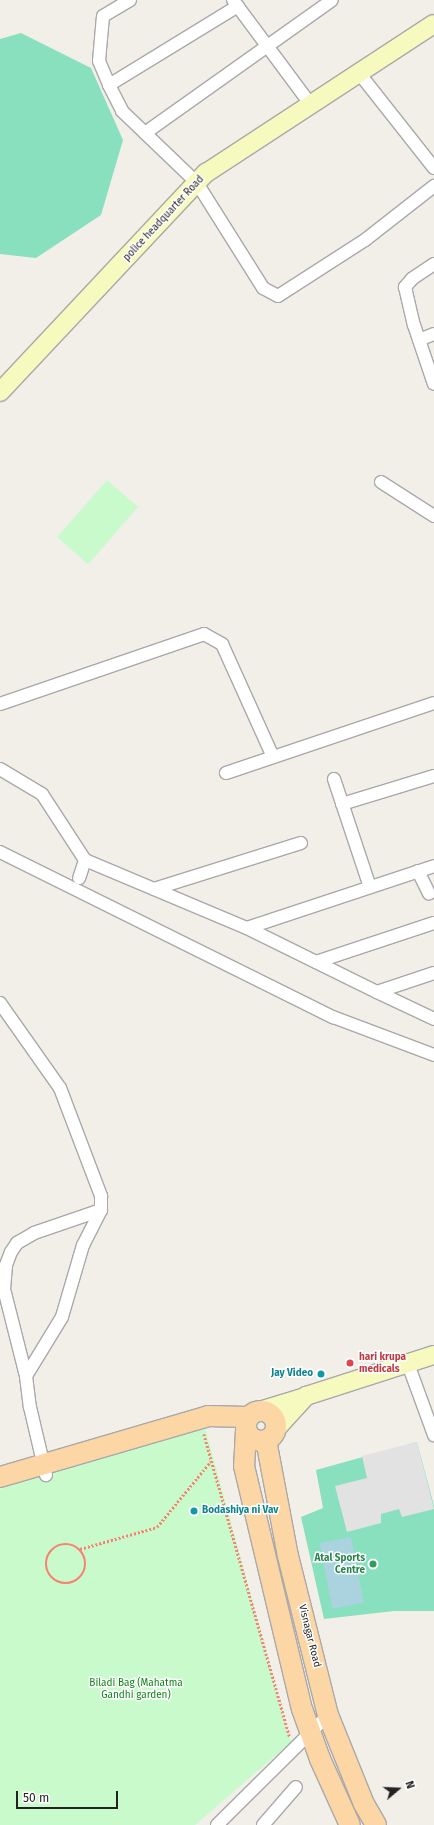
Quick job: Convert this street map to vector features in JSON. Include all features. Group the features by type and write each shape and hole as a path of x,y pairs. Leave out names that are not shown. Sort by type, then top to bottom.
{"main road":[{"path":"0,1489 45,1470 208,1416 250,1421"},
{"name":"Visnagar Road","path":"250,1421 272,1416 271,1435 288,1556 328,1715 364,1804 376,1825"},
{"path":"0,1477 45,1470 202,1428 250,1421"},
{"path":"250,1421 254,1440 271,1435"},
{"path":"250,1421 244,1466 302,1709 310,1732 350,1825"}],"street":[{"path":"130,0 103,16 99,61 109,85 122,111 197,183 263,288 278,296 365,240 434,186"},
{"path":"145,133 332,0"},
{"path":"109,85 235,3 311,105"},
{"name":"police headquarter Road","path":"0,392 206,173 434,24"},
{"path":"359,73 434,168"},
{"path":"434,264 412,279 405,287 419,340 434,384"},
{"path":"419,340 434,334"},
{"path":"381,482 434,516"},
{"path":"0,704 204,634 222,644 273,757"},
{"path":"226,772 434,703"},
{"path":"0,769 42,794 85,860 247,928 434,1019"},
{"path":"342,804 434,776"},
{"path":"334,779 370,887"},
{"path":"154,889 301,843"},
{"path":"0,852 334,1017 434,1055"},
{"path":"79,878 85,860"},
{"path":"247,928 434,866"},
{"path":"418,871 429,894"},
{"path":"316,962 434,923"},
{"path":"377,992 434,973"},
{"path":"0,1003 60,1088 101,1196 101,1210 82,1245 62,1317 26,1376"},
{"path":"45,1470 30,1407 26,1376 4,1289 6,1266 10,1252 17,1243 34,1233 101,1210"},
{"path":"250,1421 306,1396 434,1355"},
{"path":"408,1364 434,1435"},
{"path":"271,1435 306,1396"},
{"path":"217,1825 328,1715"},
{"path":"263,1825 296,1787"}],"path":[{"path":"202,1428 291,1742"},
{"path":"80,1549 86,1561 83,1574 79,1580 66,1584 54,1580 50,1575 46,1563 51,1551 56,1547 68,1544 80,1549 157,1527 212,1460"}],"green space":[{"path":"21,33 91,68 123,140 101,215 36,258 0,254 0,39"},
{"path":"107,480 138,507 88,564 57,537"},
{"name":"Biladi Bag (Mahatma Gandhi garden)","path":"204,1423 291,1742 195,1825 0,1825 0,1489"},
{"name":"Atal Sports Centre","path":"417,1442 434,1506 434,1611 394,1611 324,1619 301,1517 323,1508 316,1470"}],"shaded area":[{"path":"417,1442 434,1509 402,1517 399,1509 381,1514 381,1523 347,1532 335,1486 367,1478 362,1456"}],"water":[{"path":"351,1537 364,1603 332,1609 320,1543"}],"place":[{"name":"hari krupa medicals","path":"350,1363"},
{"name":"Jay Video","path":"321,1374"},
{"name":"Bodashiya ni Vav","path":"194,1511"},
{"name":"Atal Sports Centre","path":"373,1564"}]}
